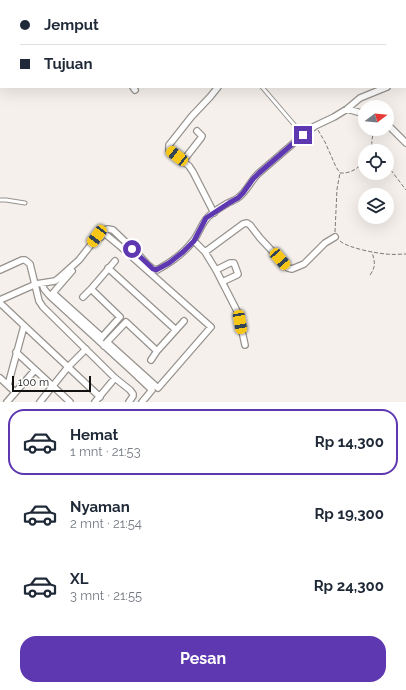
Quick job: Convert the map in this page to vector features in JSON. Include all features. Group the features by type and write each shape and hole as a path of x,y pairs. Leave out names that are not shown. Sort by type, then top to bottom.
{"street":[{"path":"214,213 193,172 168,148 192,116 217,88"},
{"path":"0,300 39,284 55,280 63,275 78,260 97,236 108,229 113,230 153,269 156,270 169,263 194,241 206,218 238,198 259,173 303,135 315,126 347,109 360,98 384,88"},
{"path":"347,109 358,112"},
{"path":"183,161 201,138 202,136 198,131"},
{"path":"394,131 406,143"},
{"path":"205,252 243,224 247,223 290,269 304,264 325,243 335,237"},
{"path":"104,234 210,327 158,388 102,337 53,293 104,234"},
{"path":"194,241 205,252 222,282 238,315 245,345"},
{"path":"0,270 25,260 30,264 39,284 50,296 102,337 133,372 152,390 142,402"},
{"path":"83,297 114,261"},
{"path":"216,270 230,263 234,264 238,272 237,275 222,282"},
{"path":"108,268 176,330"},
{"path":"39,284 39,301 43,307 133,394 129,402"},
{"path":"91,289 158,351"},
{"path":"1,307 24,326 100,397"},
{"path":"102,337 120,317"},
{"path":"151,360 184,321"},
{"path":"107,342 126,322"},
{"path":"8,385 24,326"},
{"path":"40,402 68,367 86,349"},
{"path":"16,352 70,402"},
{"path":"7,402 35,370"},
{"path":"0,378 15,392"},
{"path":"95,402 116,378"}],"lane":[{"path":"263,88 303,135"},
{"path":"0,200 26,203"}],"path":[{"path":"315,126 325,142 340,173 335,212 335,237 341,243 348,246 372,252 406,254"},
{"path":"340,173 352,172 358,168"},
{"path":"394,174 406,190"},
{"path":"370,275 375,265 372,252"}],"route":[{"path":"132,249 153,269 156,270 169,263 194,241 206,218 238,198 259,173 303,135"}]}
